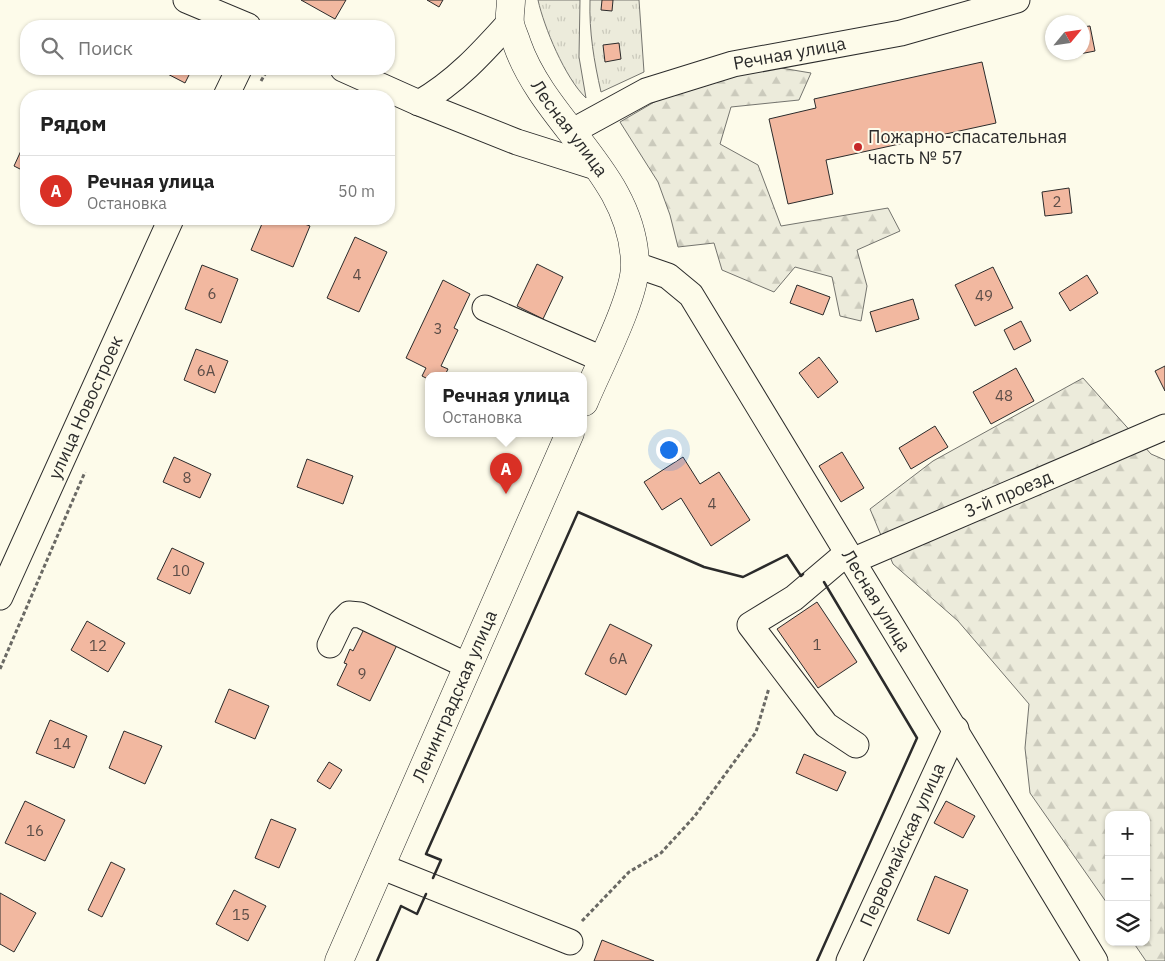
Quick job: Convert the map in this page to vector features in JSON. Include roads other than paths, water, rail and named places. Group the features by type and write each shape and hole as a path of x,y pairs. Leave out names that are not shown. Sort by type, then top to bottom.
{"main road":[{"name":"Лесная улица","path":"510,11 526,66 544,97 599,168 619,199 631,233 636,265"},
{"path":"587,395 631,291 636,265"},
{"name":"Ленинградская улица","path":"339,961 568,437"}],"street":[{"path":"186,0 234,20"},
{"name":"Речная улица","path":"571,132 646,91 733,64 901,33 1017,0"},
{"path":"419,103 439,92 465,71 510,11"},
{"path":"229,90 236,75"},
{"path":"356,75 390,90"},
{"path":"395,92 517,142 599,168"},
{"name":"улица Новостроек","path":"0,597 168,225"},
{"name":"Лесная улица","path":"636,265 668,276 691,295 1095,961"},
{"path":"485,308 602,358"},
{"name":"3-й проезд","path":"856,745 826,726 750,625 794,598 850,557 1158,436"},
{"path":"330,645 341,622 350,614 360,615 468,666"},
{"name":"Первомайская улица","path":"848,961 956,729"},
{"path":"380,866 570,942"}],"place":[{"name":"Пожарно-спасательная часть № 57","path":"858,147"},
{"name":"Речная улица","path":"506,494"}]}
